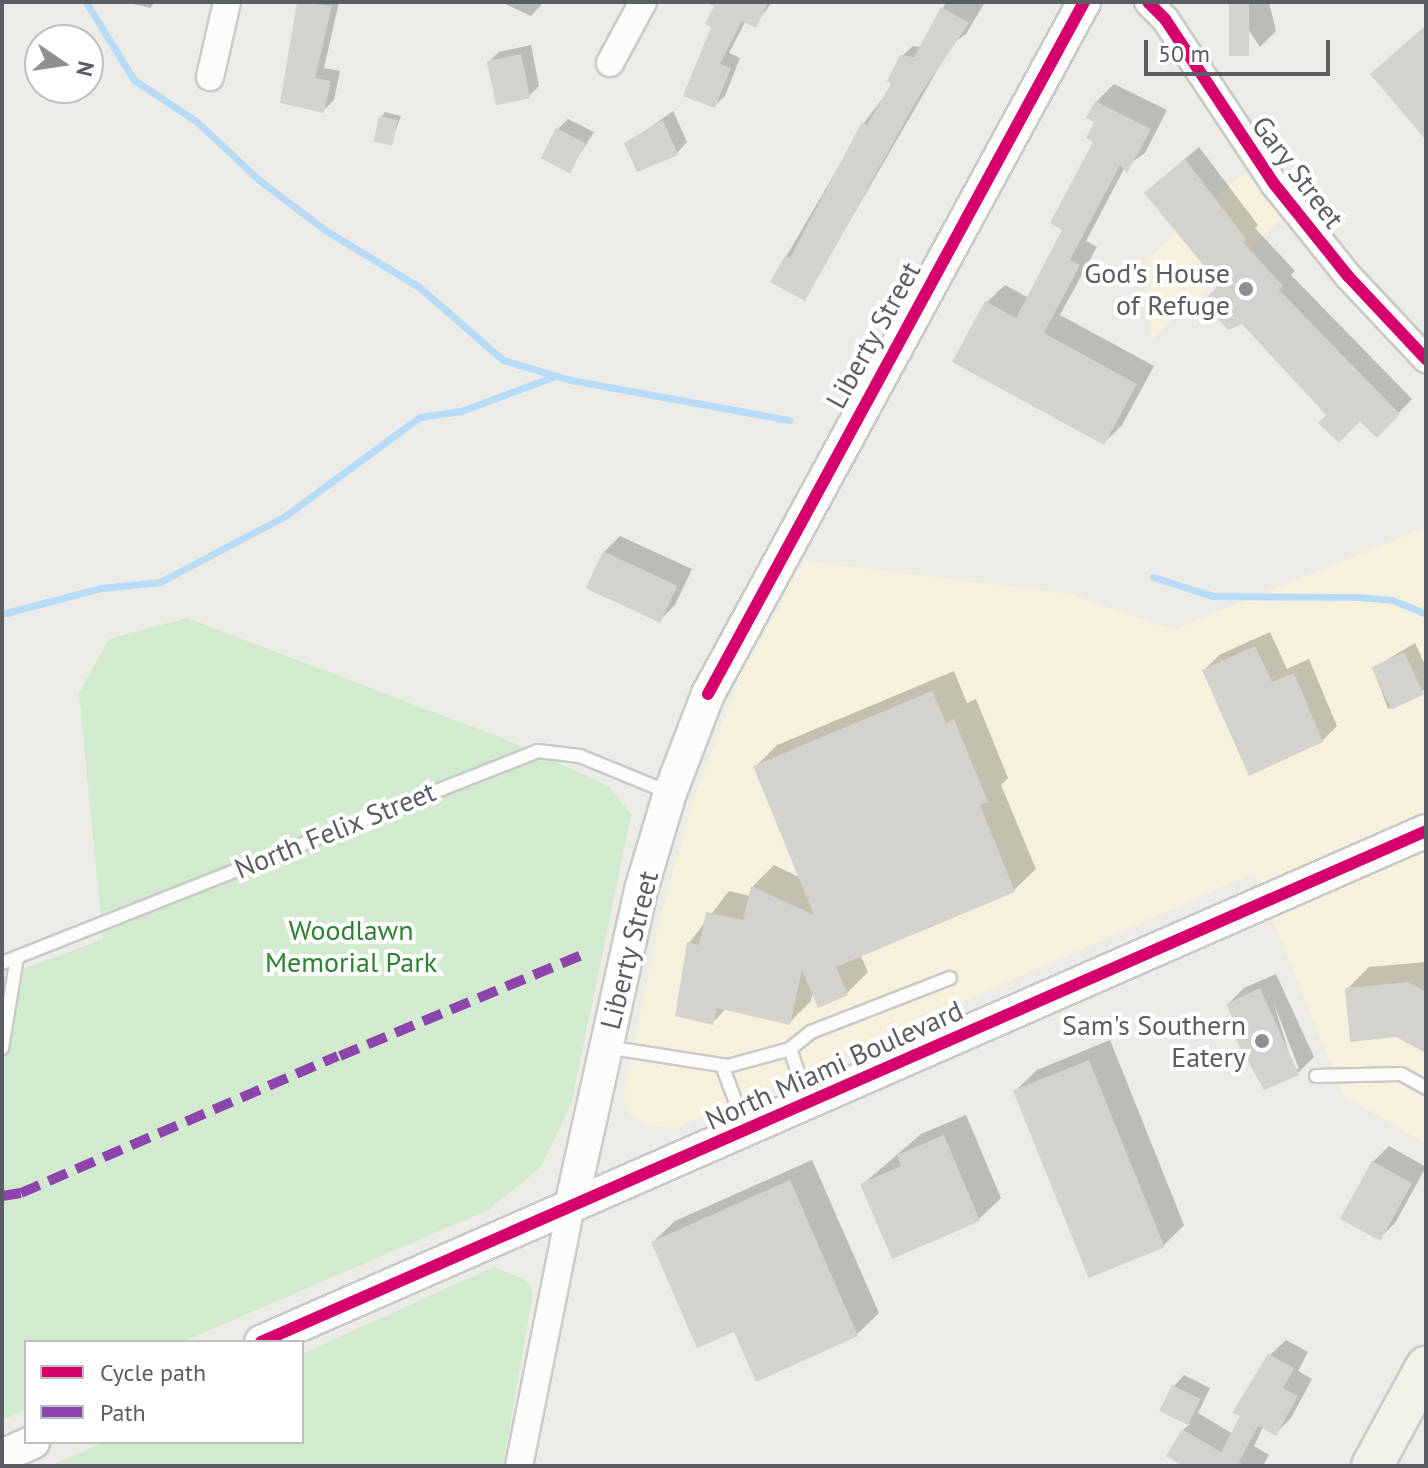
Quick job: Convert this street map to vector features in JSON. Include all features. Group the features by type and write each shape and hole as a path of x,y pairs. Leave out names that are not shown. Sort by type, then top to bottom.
{"main road":[{"path":"1372,1466 1426,1367"}],"street":[{"path":"210,77 227,2"},
{"path":"610,63 643,2"},
{"name":"Liberty Street","path":"519,1466 571,1206 641,890 670,793 708,694 745,619 1084,2"},
{"name":"Gary Street","path":"1148,2 1165,19 1275,185 1425,355"},
{"name":"North Miami Boulevard","path":"266,1340 1426,831"},
{"path":"2,1456 29,1444"}],"lane":[{"name":"North Felix Street","path":"2,963 538,751 580,756 670,793"},
{"path":"2,1048 17,957"},
{"path":"605,1047 722,1065 790,1049 811,1032 950,978"},
{"path":"790,1049 808,1102"},
{"path":"722,1065 746,1130"},
{"path":"1316,1076 1401,1074 1426,1088"}],"shaded area":[{"path":"1245,172 1283,217 1151,340 1149,258"},
{"path":"1426,527 1426,1144 1343,1095 1254,873 679,1127 650,1126 629,1115 624,1094 661,913 692,804 737,684 804,561 1069,594 1173,630"}],"green space":[{"name":"Woodlawn Memorial Park","path":"187,618 504,739 609,786 631,815 572,1101 541,1167 488,1210 187,1340 24,1340 24,1410 2,1420 2,977 103,939 79,693 109,639"},
{"path":"493,1267 526,1280 533,1294 503,1466 50,1466 100,1444 304,1444 304,1353"}],"building":[{"path":"297,2 332,6 315,78 331,81 324,113 280,103"},
{"path":"705,2 768,2 756,28 742,21 720,64 731,68 715,108 683,96 711,27 705,24 714,6"},
{"path":"1229,2 1249,2 1249,56 1229,56"},
{"path":"941,7 969,23 918,98 805,301 770,282 785,256 790,258 862,122 867,125 891,84 887,81 900,55 914,57"},
{"path":"1426,25 1426,140 1370,74"},
{"path":"521,54 530,98 496,105 487,61"},
{"path":"1095,101 1151,129 1127,173 1120,165 1070,260 1080,265 1044,333 1137,384 1104,445 952,362 985,301 1016,318 1062,230 1050,223 1093,142 1086,138 1094,122 1086,118"},
{"path":"379,116 398,120 392,145 374,141"},
{"path":"663,120 678,155 637,172 624,143"},
{"path":"556,128 585,143 570,173 541,158"},
{"path":"1185,159 1246,239 1243,242 1283,286 1279,290 1400,414 1377,438 1360,421 1339,443 1318,423 1326,415 1242,324 1228,330 1203,302 1219,284 1144,193"},
{"path":"603,551 677,586 660,623 586,588"},
{"path":"1255,646 1272,682 1294,673 1323,742 1249,776 1202,670"},
{"path":"1404,652 1424,695 1391,710 1371,667"},
{"path":"932,691 946,723 954,719 988,802 980,805 1015,892 836,967 848,995 818,1008 802,970 790,1025 717,1008 713,1025 675,1016 687,942 699,945 706,912 743,920 751,886 814,915 753,766"},
{"path":"1408,982 1426,992 1426,1053 1396,1037 1350,1042 1345,988"},
{"name":"Sam's Southern Eatery","path":"1260,988 1299,1075 1264,1090 1234,1036 1239,1034 1226,1004"},
{"path":"1089,1060 1165,1247 1089,1278 1013,1091"},
{"path":"944,1135 980,1221 892,1259 860,1184 901,1166 897,1155"},
{"path":"1372,1161 1412,1183 1380,1241 1340,1219"},
{"path":"790,1180 858,1336 756,1382 734,1332 697,1348 651,1242"},
{"path":"1268,1354 1294,1368 1283,1388 1298,1396 1276,1436 1258,1426 1239,1462 1245,1466 1183,1466 1166,1456 1182,1429 1221,1452 1240,1416 1232,1413"},
{"path":"1172,1385 1201,1399 1188,1425 1159,1411"}],"waterway":[{"path":"86,2 134,80 196,121 259,180 325,230 419,287 503,360 571,380 789,420"},
{"path":"2,614 101,588 160,582 285,516 420,417 461,411 553,377"},
{"path":"1153,577 1213,596 1359,597 1392,600 1426,614"}],"marked path":[{"path":"340,1056 581,955"},
{"path":"2,1196 21,1193 338,1056"}],"cycle path":[{"path":"708,694 1084,2"},
{"path":"1148,2 1165,19 1275,185 1348,276 1426,359"},
{"path":"266,1340 1426,831"}],"place":[{"name":"God's House of Refuge","path":"1246,289"},
{"name":"Sam's Southern Eatery","path":"1262,1041"}]}
